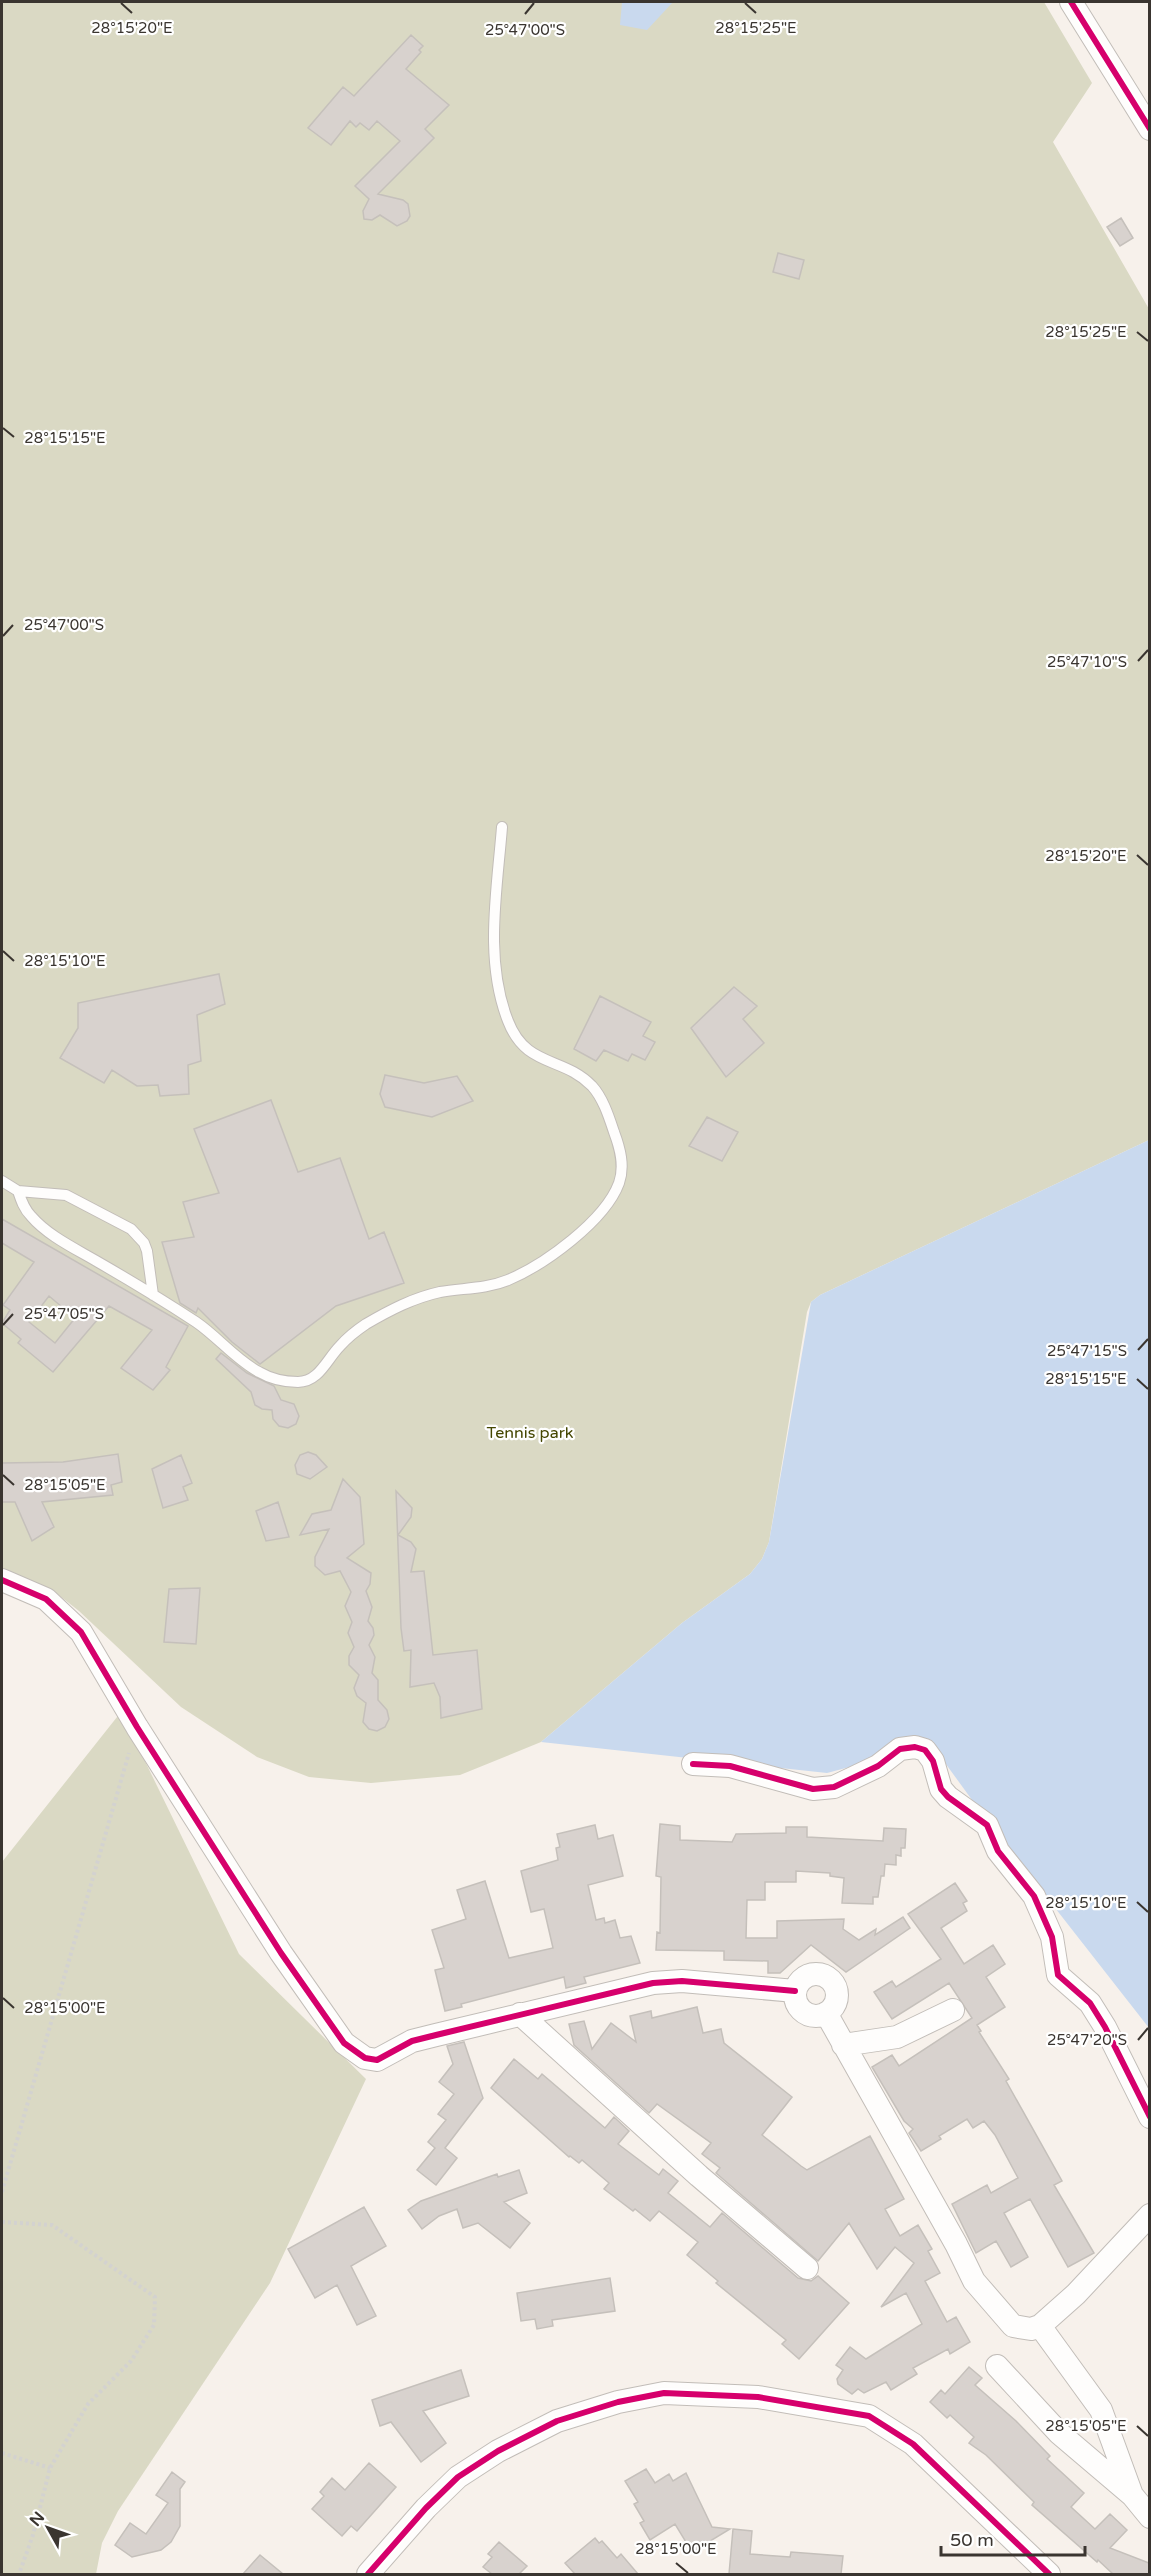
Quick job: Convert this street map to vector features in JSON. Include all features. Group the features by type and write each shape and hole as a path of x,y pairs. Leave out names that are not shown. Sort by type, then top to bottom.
{"street":[{"path":"1071,2 1149,129"},
{"path":"2,1580 37,1594 66,1614 93,1650 137,1727 281,1953 344,2043 365,2058 377,2060 412,2041 654,1983 682,1981 795,1991"},
{"path":"693,1764 730,1766 813,1789 834,1787 878,1766 900,1749 915,1747 925,1750 933,1761 941,1789 948,1797 987,1825 998,1851 1034,1896 1052,1937 1058,1975 1090,2003 1105,2027 1149,2117"},
{"path":"821,1974 828,1978 836,1989 835,2002 826,2013 813,2016 806,2014 797,2004 795,1991 797,1984 808,1975 821,1974"},
{"path":"843,2045 897,2037 953,2010"},
{"path":"826,2013 956,2244 974,2281 1013,2326 1031,2329 1040,2326 1076,2294 1149,2215"},
{"path":"520,2014 699,2176 807,2268"},
{"path":"1040,2326 1101,2410 1131,2495"},
{"path":"997,2366 1059,2433 1131,2495 1149,2517"},
{"path":"368,2574 418,2517 458,2477 498,2451 557,2421 618,2402 664,2393 758,2397 869,2416 913,2444 1049,2574"}],"lane":[{"path":"18,1191 24,1206 42,1226 200,1325 256,1371 271,1378 300,1382 315,1377 340,1345 357,1331 411,1299 443,1292 476,1289 508,1280 537,1264 593,1221 610,1200 620,1182 622,1163 608,1114 590,1083 571,1071 531,1053 520,1044 507,1019 496,982 493,953 502,827"},
{"path":"2,1181 18,1191 66,1195 131,1229 144,1242 153,1295"}],"path":[{"path":"2,2192 137,1727"},
{"path":"2,2222 52,2225 154,2297 154,2325 131,2361 88,2404 50,2468 33,2535 18,2574"},
{"path":"2,2454 50,2468"}],"green space":[{"name":"Tennis park","path":"2,2 1044,2 1092,83 1053,142 1149,309 1149,1140 820,1295 811,1302 807,1312 769,1542 762,1559 750,1574 682,1623 541,1742 460,1775 371,1783 309,1777 257,1757 181,1707 79,1611 51,1589 10,1572 2,1572"},
{"path":"121,1712 239,1954 366,2079 270,2283 118,2511 102,2543 96,2574 2,2574 2,1862"}],"water":[{"path":"622,2 673,2 647,30 620,25"},
{"path":"1149,1140 1149,2028 991,1826 932,1745 827,1773 541,1742 682,1623 750,1574 762,1559 769,1542 811,1302 820,1295"}],"building":[{"path":"411,35 423,46 419,50 421,52 406,69 449,105 425,129 434,138 378,194 403,200 408,204 410,216 407,221 397,226 380,215 372,220 364,219 363,211 369,199 355,186 400,141 377,121 369,130 360,123 356,127 350,121 331,145 308,128 343,87 354,96"},
{"path":"1121,218 1133,238 1120,246 1107,227"},
{"path":"778,253 804,260 799,279 773,272"},
{"path":"219,974 225,1004 197,1015 201,1061 188,1065 189,1094 160,1096 158,1085 137,1086 112,1070 104,1083 60,1058 78,1028 78,1003"},
{"path":"734,987 757,1006 743,1019 764,1043 726,1077 691,1028"},
{"path":"600,996 651,1022 643,1036 655,1042 645,1060 632,1054 628,1061 604,1050 596,1061 574,1049"},
{"path":"385,1075 424,1083 457,1076 473,1101 432,1117 385,1107 380,1094"},
{"path":"271,1100 298,1172 340,1158 369,1239 384,1232 404,1283 336,1306 260,1364 232,1342 198,1308 196,1313 180,1303 162,1242 194,1237 183,1202 219,1193 194,1129"},
{"path":"707,1117 738,1132 722,1161 689,1146"},
{"path":"2,1219 188,1326 166,1367 170,1370 153,1390 121,1368 152,1330 109,1306 53,1372 18,1343 21,1339 2,1323 10,1310 3,1305 34,1262 2,1243","holes":["49,1296 75,1318 55,1343 29,1322"]},
{"path":"221,1353 247,1373 274,1386 281,1400 294,1404 299,1416 296,1424 288,1428 279,1426 273,1419 272,1410 262,1409 255,1405 251,1392 216,1359"},
{"path":"308,1452 316,1455 327,1467 310,1479 297,1474 295,1465 300,1455"},
{"path":"118,1454 122,1482 111,1485 113,1495 42,1502 54,1527 32,1541 15,1502 2,1502 2,1463 63,1462"},
{"path":"181,1455 192,1483 183,1487 188,1500 163,1508 152,1469"},
{"path":"343,1479 360,1497 364,1544 347,1558 371,1573 370,1584 366,1591 372,1607 368,1621 373,1628 374,1635 369,1645 375,1657 372,1673 378,1680 378,1700 387,1710 389,1719 385,1727 377,1731 369,1729 363,1722 366,1703 357,1696 354,1688 359,1675 349,1665 349,1656 354,1647 348,1633 352,1622 345,1606 351,1592 340,1571 325,1575 315,1566 315,1557 329,1529 300,1535 312,1514 331,1510"},
{"path":"396,1491 412,1508 411,1517 398,1535 411,1542 416,1549 411,1572 424,1571 433,1655 477,1650 482,1709 441,1718 440,1697 434,1683 410,1687 411,1650 404,1651 401,1628"},
{"path":"278,1502 289,1537 266,1541 256,1511"},
{"path":"200,1588 196,1644 164,1642 169,1589"},
{"path":"660,1824 680,1826 680,1840 732,1842 736,1834 786,1833 786,1827 807,1827 807,1837 883,1841 884,1828 906,1829 905,1848 901,1848 901,1856 896,1855 896,1865 885,1864 878,1897 873,1897 873,1904 842,1903 844,1878 830,1876 830,1873 796,1871 796,1882 765,1882 765,1900 747,1900 746,1938 777,1938 777,1921 844,1919 843,1929 859,1940 876,1929 875,1935 903,1917 910,1928 846,1972 811,1945 780,1973 768,1973 768,1961 724,1960 724,1951 656,1950 657,1932 660,1933 661,1877 656,1876"},
{"path":"595,1825 598,1839 613,1835 623,1876 588,1885 596,1920 604,1918 605,1923 615,1920 620,1938 631,1936 640,1963 584,1977 586,1983 566,1988 564,1977 461,2004 462,2007 445,2011 435,1970 444,1968 432,1930 466,1919 457,1890 485,1881 509,1958 553,1948 544,1909 531,1912 521,1871 558,1860 556,1848 560,1847 557,1834"},
{"path":"955,1883 967,1901 963,1903 967,1911 941,1928 964,1964 993,1945 1005,1964 986,1977 1005,2007 977,2025 981,2031 979,2032 1009,2079 1006,2081 1062,2181 1054,2185 1094,2253 1068,2267 1030,2199 1004,2213 1028,2257 1011,2267 996,2241 976,2253 952,2204 987,2185 991,2193 1018,2178 995,2135 984,2121 973,2128 967,2119 939,2136 941,2139 921,2151 909,2133 913,2129 904,2121 872,2067 892,2055 899,2066 972,2018 949,1983 892,2019 874,1992 892,1981 896,1987 941,1959 908,1914"},
{"path":"697,2007 703,2033 721,2029 724,2043 792,2097 762,2135 801,2166 807,2170 870,2136 904,2199 885,2209 900,2236 918,2225 932,2249 928,2251 940,2273 925,2281 947,2322 956,2317 970,2342 950,2354 948,2349 913,2368 917,2374 891,2390 886,2382 864,2393 858,2389 852,2394 838,2384 837,2379 843,2370 836,2365 850,2347 866,2359 922,2324 906,2293 881,2307 914,2263 895,2247 877,2269 849,2223 818,2261 716,2173 720,2168 702,2154 711,2143 657,2104 649,2113 574,2045 569,2024 584,2021 592,2049 611,2023 636,2042 630,2016 651,2011 652,2018"},
{"path":"464,2042 483,2098 445,2148 457,2158 436,2185 417,2170 435,2148 428,2142 446,2120 438,2114 454,2094 439,2082 453,2064 447,2046"},
{"path":"514,2059 538,2079 542,2074 605,2128 614,2117 629,2131 618,2144 659,2175 663,2169 678,2181 668,2193 710,2227 722,2213 798,2278 811,2281 818,2276 849,2303 799,2359 782,2344 786,2340 716,2283 718,2281 687,2255 698,2242 659,2211 650,2221 635,2209 633,2211 604,2189 609,2183 582,2160 579,2163 569,2157 491,2088"},
{"path":"519,2170 527,2193 504,2202 530,2223 510,2248 478,2223 463,2228 457,2209 439,2216 422,2229 408,2210 421,2201 497,2174 498,2177"},
{"path":"364,2207 386,2246 351,2266 376,2316 357,2325 337,2285 315,2298 288,2249"},
{"path":"610,2278 615,2311 552,2320 553,2326 537,2329 535,2319 521,2321 517,2293"},
{"path":"969,2367 982,2378 975,2385 1016,2421 1050,2456 1047,2459 1084,2493 1071,2507 1095,2529 1110,2514 1127,2530 1110,2548 1149,2563 1149,2574 1113,2574 1098,2560 1097,2562 1032,2505 1034,2502 986,2455 969,2443 974,2437 950,2415 947,2418 930,2402 941,2390 945,2394"},
{"path":"461,2370 469,2396 423,2411 446,2443 421,2462 391,2422 380,2426 372,2400"},
{"path":"369,2463 396,2487 357,2531 351,2526 342,2536 312,2509 324,2496 320,2492 332,2478 345,2490"},
{"path":"646,2469 655,2483 669,2474 673,2481 686,2473 712,2527 730,2529 692,2552 675,2524 650,2540 640,2523 644,2521 634,2504 638,2502 625,2481"},
{"path":"172,2472 185,2482 180,2489 180,2526 171,2542 161,2550 132,2557 115,2545 130,2523 146,2534 168,2503 156,2495"},
{"path":"733,2529 752,2531 750,2554 790,2557 791,2552 843,2556 841,2574 729,2574"},
{"path":"595,2538 599,2543 602,2541 617,2558 621,2554 638,2574 575,2574 565,2563"},
{"path":"499,2542 527,2566 519,2574 492,2574 483,2567 492,2557 488,2554"},
{"path":"260,2555 283,2574 243,2574"}],"cycle path":[{"path":"1071,2 1150,129"},
{"path":"2,1580 46,1599 81,1632 137,1727 281,1953 344,2043 365,2058 377,2060 412,2041 653,1983 682,1981 795,1991"},
{"path":"693,1764 730,1766 813,1789 834,1787 878,1766 900,1749 915,1747 925,1750 933,1761 941,1789 948,1797 987,1825 998,1851 1034,1896 1052,1937 1058,1975 1090,2003 1105,2027 1150,2117"},
{"path":"368,2574 426,2508 458,2477 498,2451 557,2421 618,2402 664,2393 758,2397 869,2416 913,2444 1049,2574"}]}
